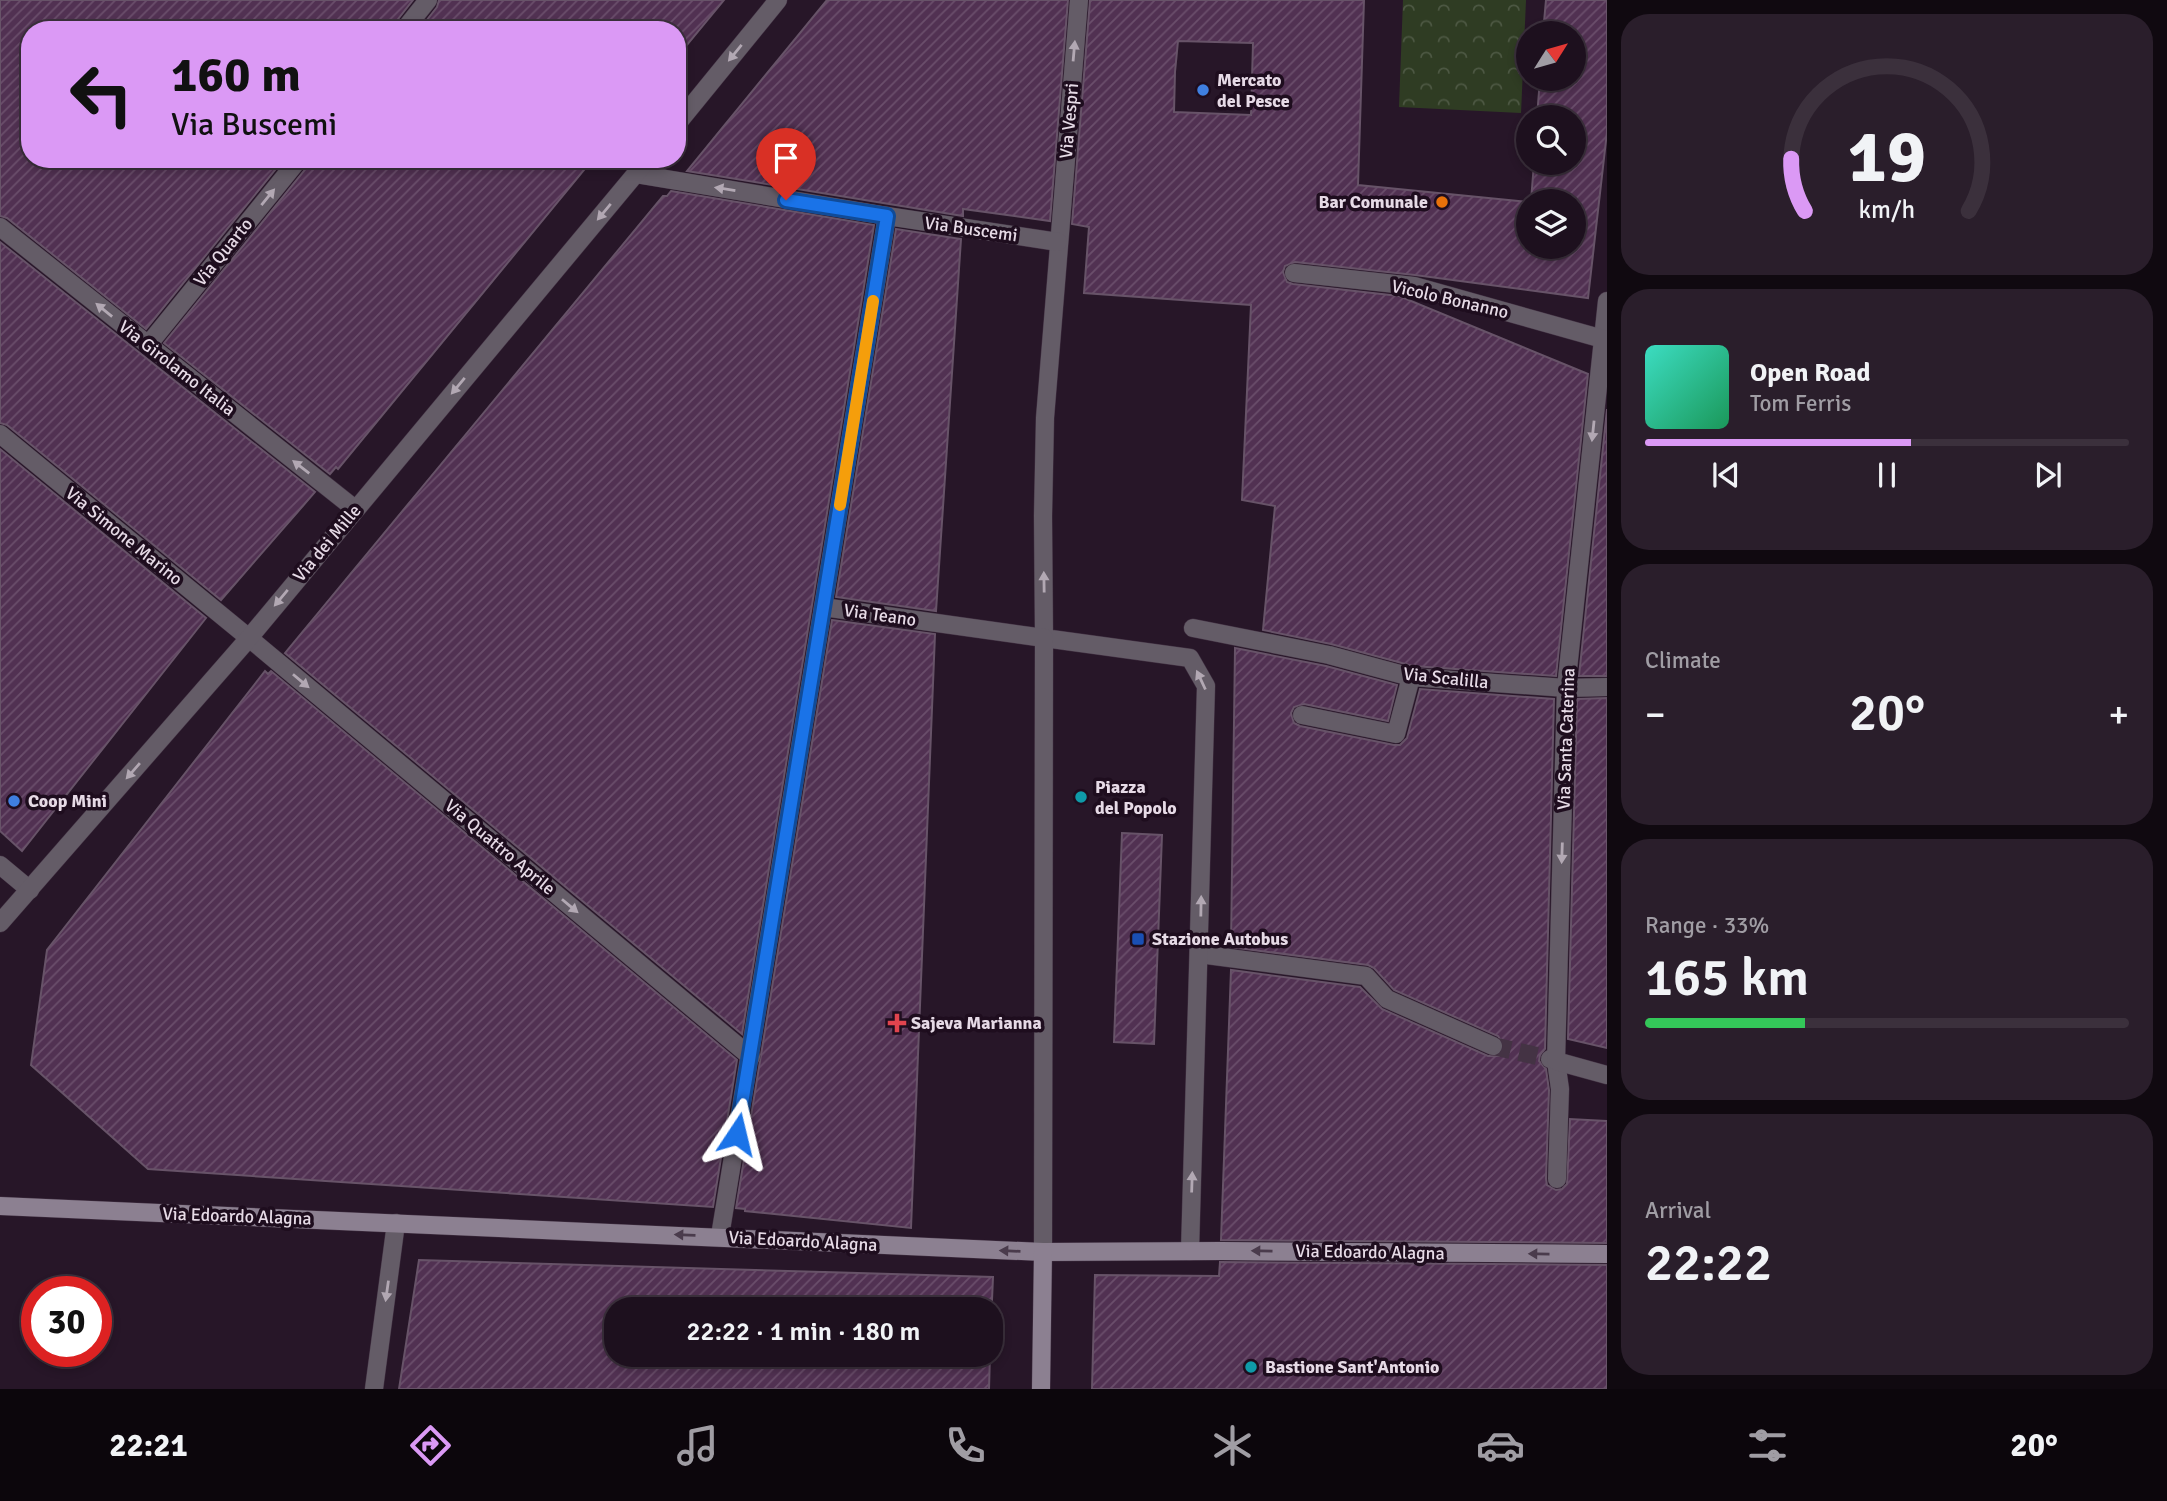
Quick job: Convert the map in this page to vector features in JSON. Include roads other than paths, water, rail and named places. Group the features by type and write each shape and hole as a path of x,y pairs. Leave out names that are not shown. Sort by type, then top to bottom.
{"main road":[{"name":"Via Edoardo Alagna","path":"0,1206 1043,1252 1607,1254"},
{"path":"1041,1389 1043,1252"}],"street":[{"path":"411,21 428,0"},
{"path":"686,113 778,0"},
{"name":"Via Vespri","path":"1043,1252 1045,418 1079,0"},
{"name":"Via Quarto","path":"148,345 292,168"},
{"name":"Via dei Mille","path":"0,923 249,638 641,168"},
{"name":"Via Buscemi","path":"636,174 1058,242"},
{"path":"720,1236 887,216"},
{"name":"Via Girolamo Italia","path":"0,227 355,509"},
{"name":"Vicolo Bonanno","path":"1294,273 1414,286 1603,339"},
{"name":"Via Santa Caterina","path":"1557,1179 1560,1089 1553,1060 1566,688 1603,380 1607,301"},
{"name":"Via Simone Marino","path":"0,434 249,638"},
{"name":"Via Teano","path":"823,607 1190,658 1206,687 1199,954"},
{"name":"Via Scalilla","path":"1193,628 1329,655 1411,677 1566,688 1607,687"},
{"name":"Via Quattro Aprile","path":"249,638 751,1057"},
{"path":"1302,715 1396,734 1411,677"},
{"path":"0,865 30,890"},
{"path":"1190,1251 1199,954 1366,976 1387,999 1493,1046"},
{"path":"1553,1060 1607,1075"},
{"path":"374,1389 396,1223"}],"tunnel":[{"path":"1493,1046 1550,1059"}],"place":[{"name":"Mercato del Pesce","path":"1203,90"},
{"name":"Bar Comunale","path":"1442,202"},
{"name":"Piazza del Popolo","path":"1081,797"},
{"name":"Coop Mini","path":"14,801"},
{"name":"Stazione Autobus","path":"1138,939"},
{"name":"Sajeva Marianna","path":"897,1023"},
{"name":"Bastione Sant'Antonio","path":"1251,1367"}]}
